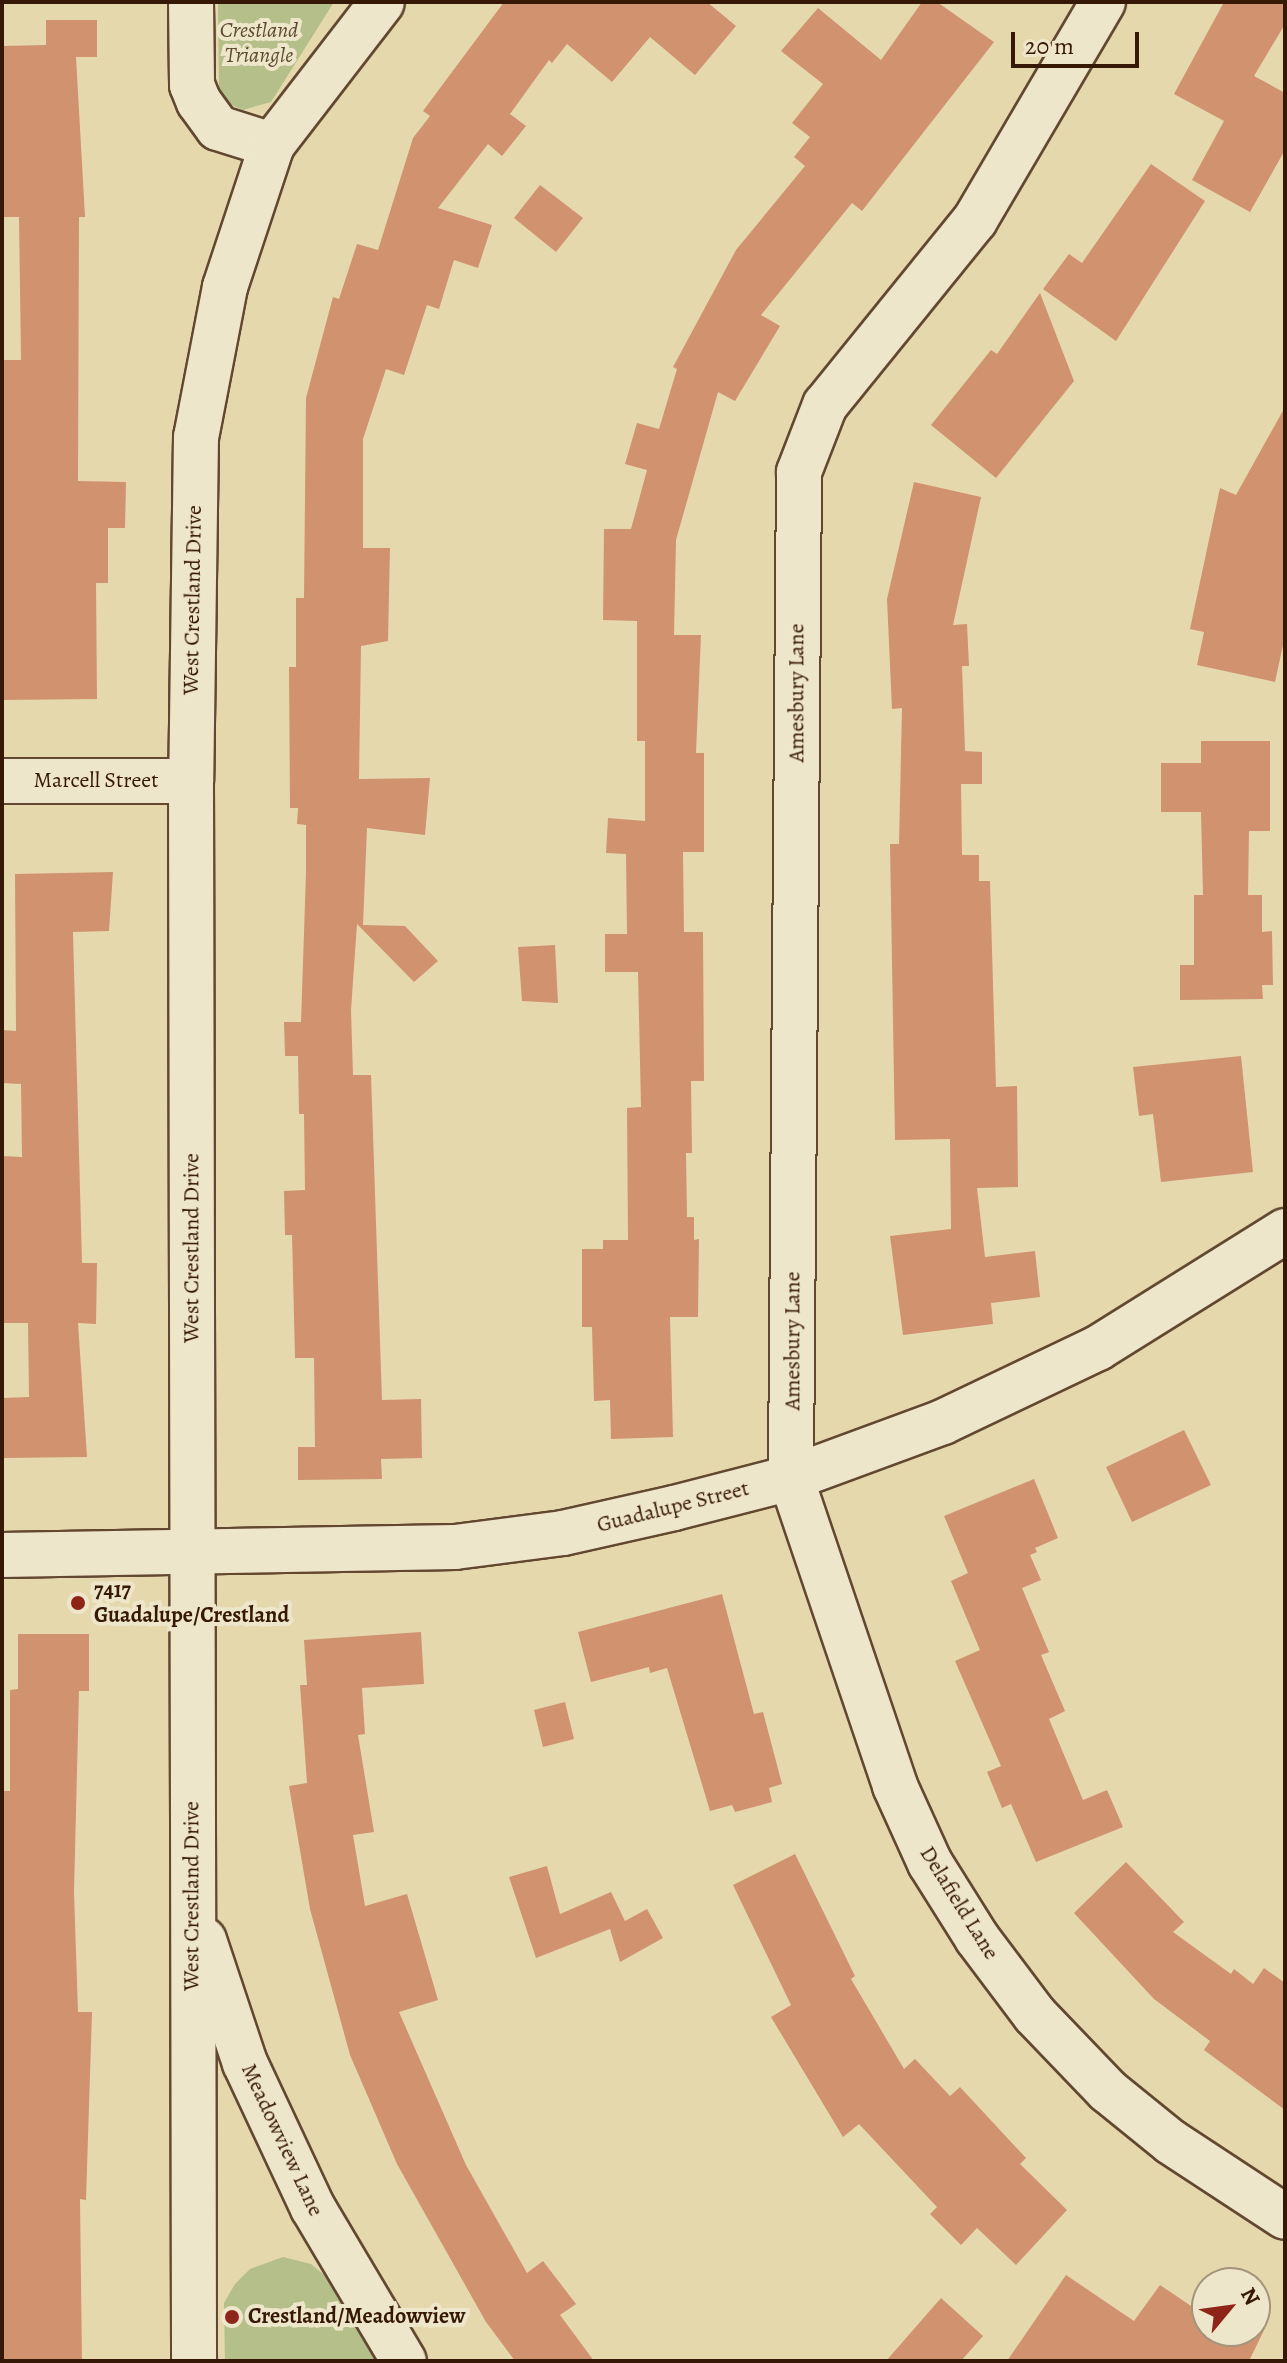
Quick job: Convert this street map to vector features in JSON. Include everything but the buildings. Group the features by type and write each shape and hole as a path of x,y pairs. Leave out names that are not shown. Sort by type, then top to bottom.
{"street":[{"path":"191,2 192,85 199,102 218,128 272,145"},
{"name":"West Crestland Drive","path":"194,2361 191,781 196,437 225,287 272,145 382,2"},
{"name":"Amesbury Lane","path":"791,1478 799,472 825,405 975,220 1103,2"},
{"name":"Marcell Street","path":"2,781 191,781"},
{"name":"Guadalupe Street","path":"2,1555 192,1555 455,1547 563,1533 791,1478 943,1422 1098,1348 1285,1231"},
{"name":"Delafield Lane","path":"791,1478 895,1786 930,1863 977,1938 1035,2015 1108,2091 1194,2158 1285,2217"},
{"name":"Meadowview Lane","path":"192,1904 245,2063 313,2208 404,2361"}],"green space":[{"name":"Crestland Triangle","path":"218,2 334,2 271,102 243,110 229,104 219,87"},
{"path":"283,2257 311,2264 333,2282 380,2361 225,2361 224,2303 235,2284 250,2269"}],"place":[{"name":"7417 Guadalupe/Crestland","path":"78,1603"},
{"name":"Crestland/Meadowview","path":"232,2317"}]}
